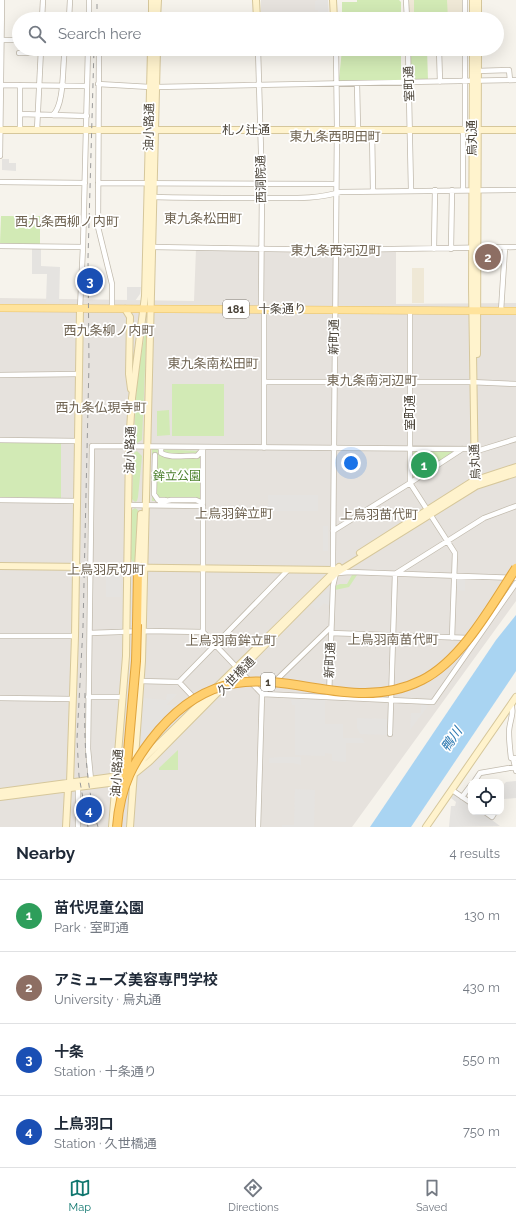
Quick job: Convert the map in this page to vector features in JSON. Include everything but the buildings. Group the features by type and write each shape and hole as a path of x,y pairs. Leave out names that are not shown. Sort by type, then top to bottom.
{"highway":[{"path":"121,827 136,660 141,568"},
{"name":"1","path":"476,627 516,568"},
{"name":"1","path":"117,827 122,793 134,765 163,725 178,710 195,697 224,685 255,681 353,692 377,692 400,689 422,680 442,668 457,653 516,573"}],"main road":[{"name":"十条通り","path":"0,308 516,311"}],"street":[{"path":"0,156 2,0"},
{"path":"42,0 42,12"},
{"path":"69,12 70,0"},
{"path":"89,0 89,12"},
{"path":"152,0 152,12"},
{"path":"157,12 158,0"},
{"path":"256,0 257,12"},
{"path":"333,0 334,12"},
{"path":"406,0 407,12"},
{"path":"465,0 465,12"},
{"path":"473,0 473,12"},
{"path":"478,0 478,12"},
{"path":"1,40 12,40"},
{"path":"37,130 40,56"},
{"path":"53,114 59,104 64,56"},
{"path":"66,827 75,636 80,308 88,56"},
{"path":"98,56 98,227 112,284 112,308"},
{"name":"油小路通","path":"130,827 140,692 142,632 141,568 147,446 147,309 153,56"},
{"name":"西洞院通","path":"258,56 261,130 265,382 264,448"},
{"name":"新町通","path":"329,696 331,627 335,572 333,531 333,382 337,130 336,56"},
{"name":"室町通","path":"408,56 411,190"},
{"path":"439,56 440,82"},
{"path":"463,189 470,130 465,81 465,56"},
{"name":"烏丸通","path":"473,56 475,81"},
{"name":"烏丸通","path":"475,482 475,190 470,130 478,56"},
{"path":"477,71 510,70 510,80"},
{"path":"98,84 153,87 516,80"},
{"path":"357,83 358,130"},
{"path":"0,85 87,86"},
{"path":"20,85 20,130"},
{"path":"20,114 87,116"},
{"name":"札ノ辻通","path":"0,130 516,130"},
{"path":"372,130 373,191"},
{"path":"0,182 85,183"},
{"path":"98,183 336,184"},
{"name":"油小路通","path":"112,827 117,779 126,632 129,446 132,398 147,309 153,247 153,197 151,184"},
{"path":"153,197 207,199 262,198 373,191 463,189 515,190"},
{"path":"434,249 435,190"},
{"path":"451,249 452,190"},
{"path":"0,246 83,247"},
{"path":"153,247 335,250 516,248"},
{"path":"501,311 505,248"},
{"path":"125,308 130,317 129,374 132,398"},
{"name":"室町通","path":"410,310 410,483"},
{"path":"0,375 79,374"},
{"path":"265,382 475,382 516,384"},
{"path":"91,780 88,749 88,697 92,446 475,450 516,439"},
{"path":"0,440 78,440"},
{"path":"333,531 462,449"},
{"path":"129,505 165,502 171,500 196,500 203,503 203,450 197,456 184,457 161,451 153,455 154,494 158,500 171,500"},
{"name":"久世橋通","path":"69,786 78,787 133,775 335,572 475,482 516,467"},
{"name":"久世橋通","path":"475,482 516,473"},
{"path":"410,483 455,553 452,638"},
{"path":"0,500 77,501"},
{"path":"145,504 203,506 203,632 262,694 433,702 516,583"},
{"path":"395,574 484,518 516,506"},
{"path":"0,566 288,570 516,578"},
{"path":"179,682 288,570"},
{"path":"390,734 395,574"},
{"path":"258,827 262,694 331,627"},
{"path":"90,633 203,632"},
{"path":"331,633 479,638"},
{"path":"0,636 75,636"},
{"path":"140,681 179,682 202,707"},
{"path":"88,697 140,692"},
{"path":"426,827 516,697"},
{"path":"0,698 72,699"},
{"path":"476,779 480,773 516,769 514,758 509,748 509,730 513,708 511,704"},
{"name":"久世橋通","path":"0,797 16,793 69,786 91,780 117,779 134,768 171,737"},
{"path":"78,787 78,827"},
{"path":"462,797 468,789"},
{"path":"452,790 468,800"},
{"name":"久世橋通","path":"0,792 16,793"}],"shaded area":[{"path":"261,0 318,0 319,12 261,12"},
{"path":"328,0 329,12 318,12 318,10 315,10 315,1"},
{"path":"409,0 462,0 463,12 409,12"},
{"path":"2,159 9,159 9,163 16,163 16,171 2,170"},
{"path":"32,249 41,249 41,266 60,267 59,302 46,302 47,274 32,274"},
{"path":"196,249 396,252 396,304 516,303 516,601 352,827 0,827 0,298 194,301"},
{"path":"484,250 503,250 502,256 494,256 491,258 491,265 484,265"},
{"path":"412,268 424,268 424,303 412,303"},
{"path":"127,287 141,287 140,294 135,301 127,301"},
{"path":"268,495 318,495 318,511 268,511"},
{"path":"323,526 328,526 328,551 323,551"},
{"path":"106,572 118,572 121,575 121,597 106,597"},
{"path":"456,579 465,579 465,591 456,590"},
{"path":"328,589 330,590 330,606 324,603 317,610 311,605"},
{"path":"167,694 177,694 166,705 195,705 146,750 141,747 144,698 166,700"},
{"path":"291,700 325,700 325,724 343,724 343,738 362,738 365,743 346,743 346,762 332,761 332,754 325,753 325,756 295,755 295,705 292,705"},
{"path":"421,702 426,702 428,706 410,730 411,713 421,713"},
{"path":"357,718 388,719 388,735 360,734 357,728"},
{"path":"301,757 301,765 293,763 269,763 269,758"},
{"path":"516,781 516,798 504,799 504,784 506,782"},
{"path":"295,789 315,790 314,827 282,827 282,825 294,825"},
{"path":"455,792 468,802 468,815 485,815 500,826 449,827 451,806 455,806 456,802 451,798"}],"green space":[{"path":"357,0 399,0 401,2 401,12 342,12 342,2 357,2"},
{"path":"414,0 447,0 448,12 414,12"},
{"path":"341,56 401,56 401,80 340,81"},
{"path":"410,56 427,56 428,80 414,80 411,77"},
{"path":"1,216 40,216 40,245 2,245 0,243"},
{"path":"147,321 142,440 137,443 134,439 137,379"},
{"path":"172,384 224,384 224,436 172,436"},
{"path":"169,410 170,435 157,436 157,411"},
{"path":"0,442 61,442 61,498 0,497"},
{"name":"鉾立公園","path":"152,449 202,451 202,497 199,502 152,501"},
{"path":"137,451 142,456 138,497 137,501 135,502 132,499 134,453"},
{"path":"415,451 452,451 454,453 415,478 413,477 412,453"},
{"path":"135,508 138,510 135,561 133,562 131,559 132,510"},
{"path":"352,575 357,575 349,587 335,590 335,586 347,584"},
{"path":"178,750 178,770 159,770 159,768"}],"water":[{"name":"鴨川","path":"516,615 516,671 411,827 370,827 496,640"}],"railway":[{"path":"97,0 97,12"},
{"path":"88,827 79,776 77,739 83,627 89,363 88,258 94,56"},
{"path":"85,693 86,760 90,794 98,827"}],"place":[{"name":"アミューズ美容専門学校","path":"488,257"},
{"name":"十条","path":"90,281"},
{"name":"苗代児童公園","path":"424,465"},
{"name":"上鳥羽口","path":"89,810"}],"district":[{"name":"東九条西明田町","path":"335,136"},
{"name":"東九条松田町","path":"203,218"},
{"name":"西九条西柳ノ内町","path":"67,221"},
{"name":"東九条西河辺町","path":"336,250"},
{"name":"西九条柳ノ内町","path":"109,330"},
{"name":"東九条南松田町","path":"213,363"},
{"name":"東九条南河辺町","path":"372,380"},
{"name":"西九条仏現寺町","path":"101,407"},
{"name":"上鳥羽鉾立町","path":"234,513"},
{"name":"上鳥羽苗代町","path":"379,514"},
{"name":"上鳥羽尻切町","path":"106,569"},
{"name":"上鳥羽南苗代町","path":"393,639"},
{"name":"上鳥羽南鉾立町","path":"231,640"}]}
